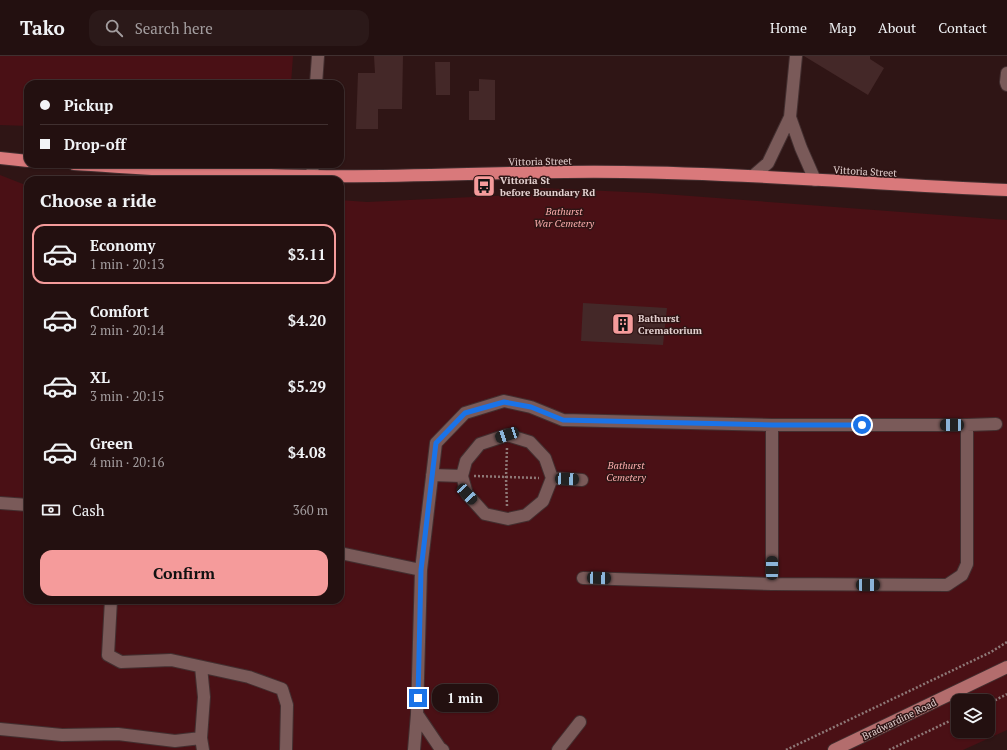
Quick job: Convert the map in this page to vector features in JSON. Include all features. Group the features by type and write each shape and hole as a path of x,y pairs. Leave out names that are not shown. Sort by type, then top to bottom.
{"highway":[{"path":"0,158 24,161"},
{"name":"Vittoria Street","path":"134,168 194,172 312,176 619,172 753,176 1007,190"}],"main road":[{"name":"Bradwardine Road","path":"834,750 1007,667"}],"street":[{"path":"316,80 318,56"},
{"path":"753,176 768,163 790,117 796,56"},
{"path":"1007,73 1007,85"},
{"path":"790,117 801,148 815,180"},
{"path":"312,176 313,168"},
{"path":"414,750 417,714 421,570 436,443 465,413 504,402 531,407 563,420 772,425 996,424"},
{"path":"772,425 772,584"},
{"path":"583,578 772,584 947,585 962,576 967,564 967,425"},
{"path":"507,435 530,442 545,458 552,478 542,501 526,515 508,519 485,514 467,494 462,476 466,461 480,444 507,435"},
{"path":"432,475 462,476"},
{"path":"552,478 582,480"},
{"path":"0,502 24,505"},
{"path":"344,553 421,570"},
{"path":"111,604 108,655 121,662 171,660 249,677 282,689 287,705 286,750"},
{"path":"0,729 62,735 118,734 202,744 204,696 201,667"},
{"path":"417,714 440,748 443,750"},
{"path":"558,750 580,722"}],"path":[{"path":"507,435 506,478 508,519"},
{"path":"462,476 552,478"},
{"path":"786,750 990,652 1007,642"},
{"path":"995,700 1007,694"},
{"path":"889,750 951,720"}],"green space":[{"path":"0,56 293,56 291,80 24,80 24,126 0,125"},
{"name":"Bathurst Cemetery","path":"0,175 24,184 24,604 344,604 344,200 367,202 536,194 539,188 650,193 1007,220 1007,730 995,735 995,694 951,694 951,738 989,738 963,750 0,750"}],"building":[{"path":"374,56 403,56 402,109 378,109 378,129 356,129 358,73 375,73"},
{"path":"804,56 870,56 870,59 884,68 868,95"},
{"path":"435,62 450,62 450,95 436,95"},
{"path":"479,79 495,80 495,120 469,120 469,91 479,91"},
{"name":"Bathurst Crematorium","path":"583,303 667,308 663,345 581,341"}],"place":[{"name":"Vittoria St before Boundary Rd","path":"484,186"},
{"name":"Bathurst Crematorium","path":"623,324"}],"route":[{"path":"418,698 421,570 436,443 465,413 504,402 531,407 563,420 772,425 862,425"}],"park label":[{"name":"Bathurst War Cemetery","path":"564,216"}]}
